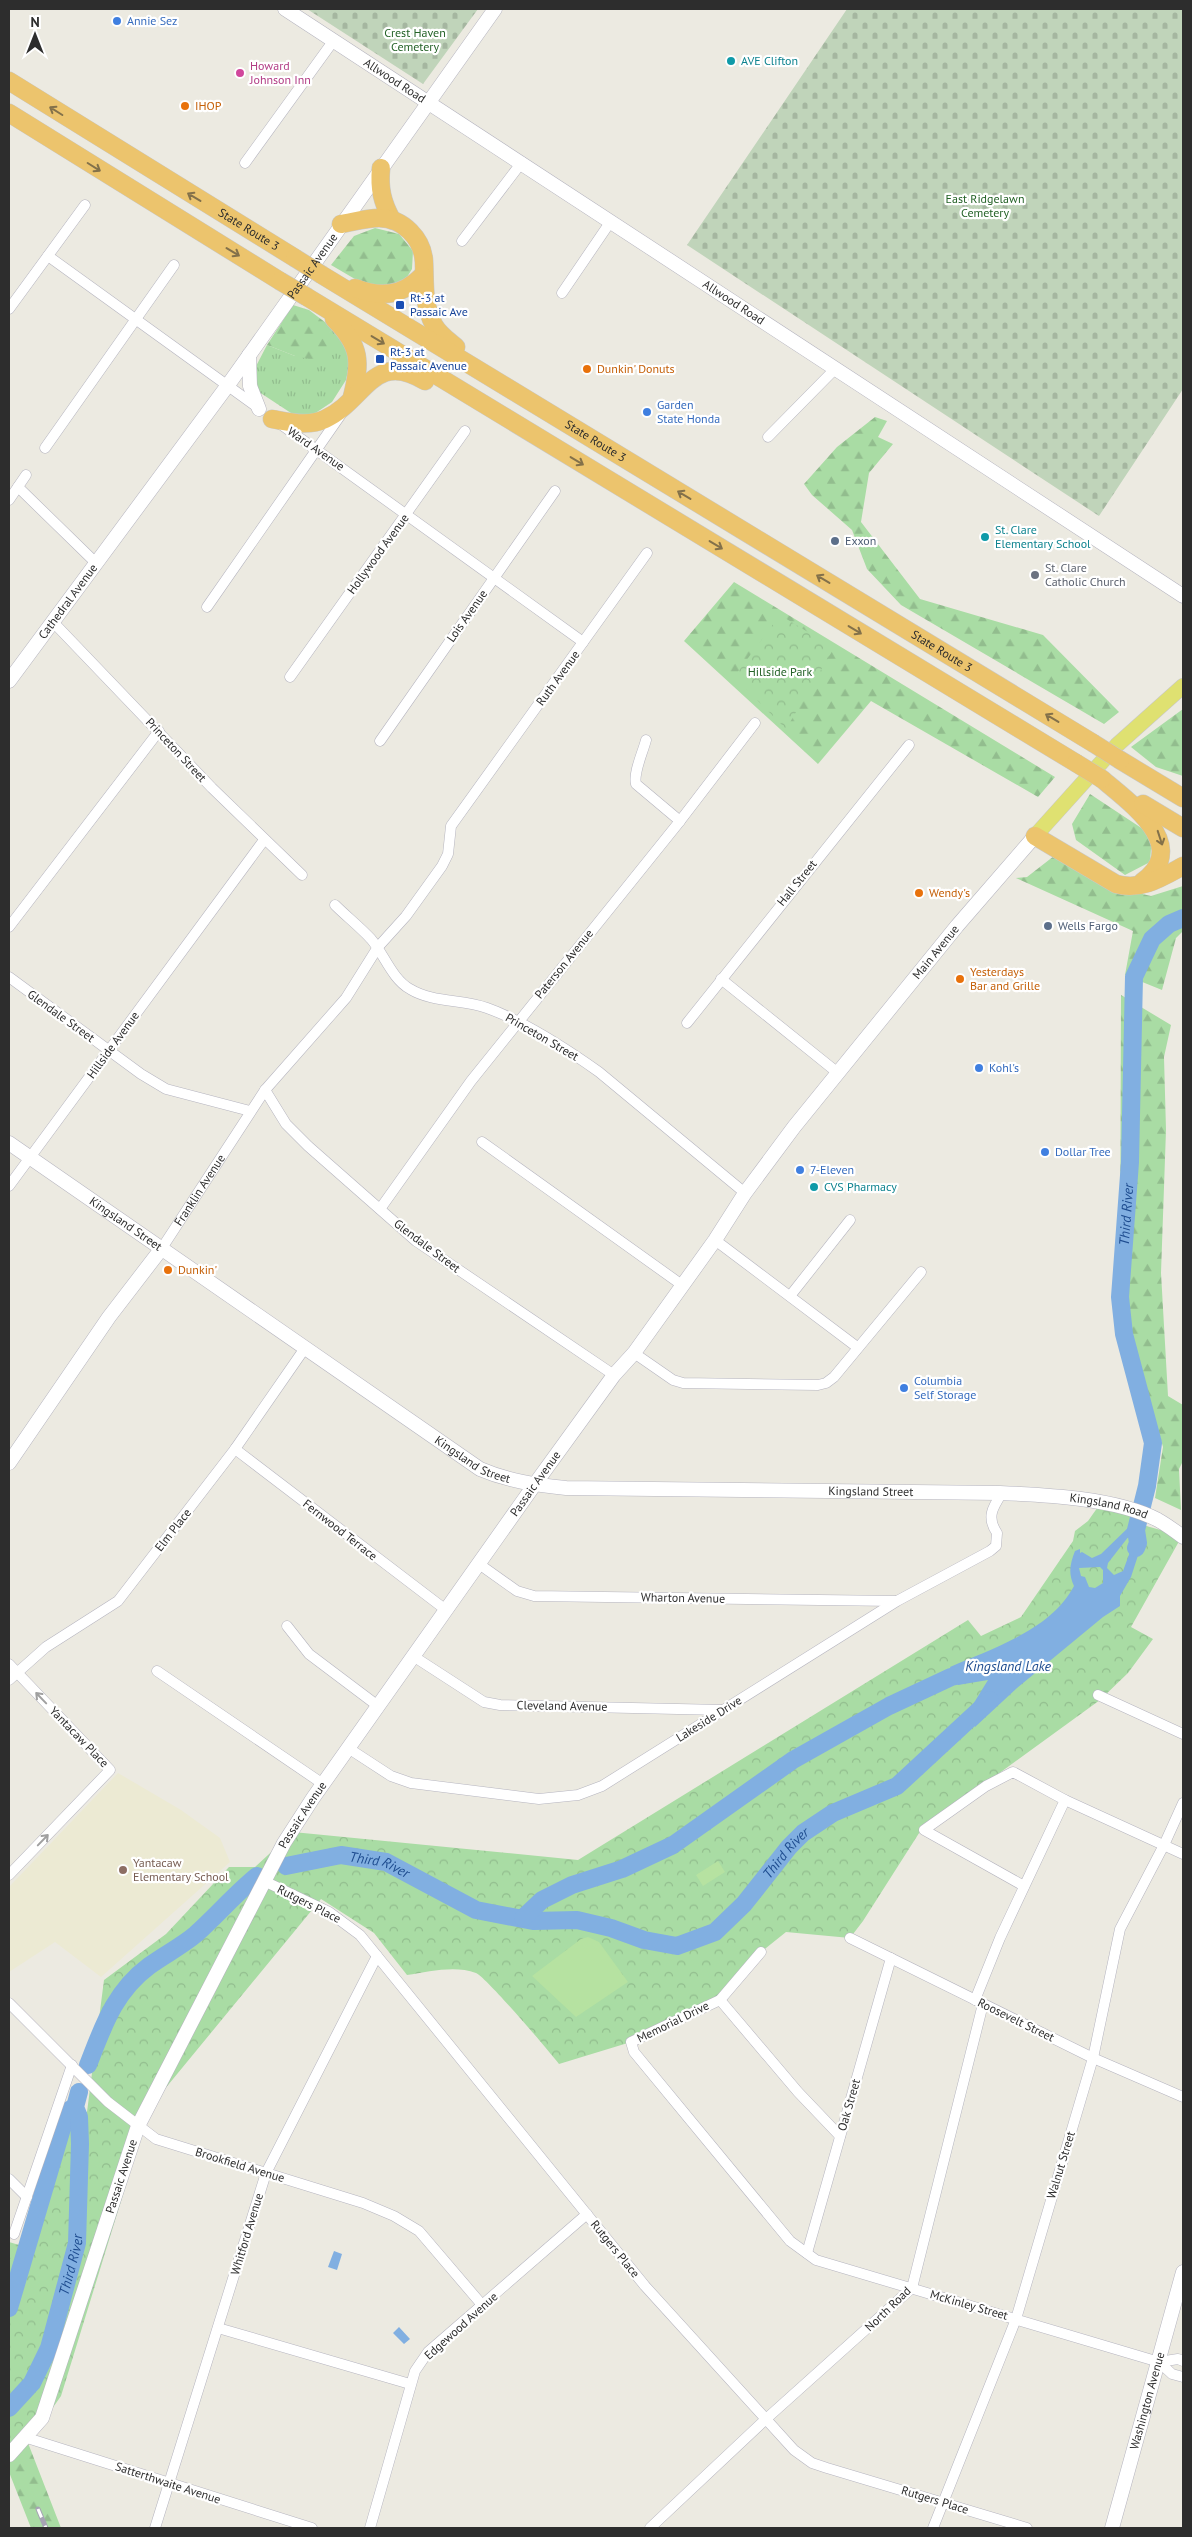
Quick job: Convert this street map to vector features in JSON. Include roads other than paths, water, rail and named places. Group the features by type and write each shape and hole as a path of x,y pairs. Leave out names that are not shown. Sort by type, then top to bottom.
{"highway":[{"name":"State Route 3","path":"9,81 322,275 1183,798"},
{"path":"9,113 280,281 1183,828"},
{"path":"381,168 379,185 382,201 392,220"},
{"path":"344,219 379,218 392,220 402,225 420,243 424,264 422,276 426,303 435,326 485,374"},
{"path":"322,275 362,290 380,294 402,292 422,276"},
{"path":"307,297 339,325 355,347 358,375 352,398"},
{"path":"266,414 300,423 316,422 334,414 377,376 388,370 401,370 415,375 477,411 548,443"},
{"path":"1120,760 1183,787"},
{"path":"1102,780 1154,824 1160,836 1162,856 1157,867 1148,877 1128,887"},
{"path":"1035,836 1116,884 1128,887 1142,886 1183,866"}],"main road":[{"name":"Allwood Road","path":"285,9 522,162 1183,596"},
{"name":"Passaic Avenue","path":"127,523 228,385 344,219 495,9"},
{"path":"248,355 250,386 266,414"},
{"name":"Cathedral Avenue","path":"9,681 127,523"},
{"name":"Main Avenue","path":"715,1240 745,1193 838,1073 957,926 1117,745 1183,686"},
{"name":"Kingsland Street","path":"9,1143 480,1469 518,1483 566,1488 1029,1494"},
{"name":"Passaic Avenue","path":"9,2455 42,2418 50,2398 138,2126 284,1843 348,1748 535,1484 614,1375 634,1353 715,1240"},
{"name":"Franklin Avenue","path":"9,1463 109,1317 162,1248"},
{"name":"Kingsland Road","path":"1029,1494 1063,1497 1149,1516 1183,1537"},
{"name":"Washington Avenue","path":"1112,2528 1183,2272"}],"street":[{"path":"245,163 334,40"},
{"path":"462,241 522,162"},
{"path":"9,309 85,205"},
{"path":"562,293 611,221"},
{"name":"Ward Avenue","path":"48,256 584,642"},
{"path":"45,448 174,265"},
{"path":"768,437 835,369"},
{"path":"207,607 318,450 352,398"},
{"name":"Hollywood Avenue","path":"290,677 465,431"},
{"path":"9,500 26,475"},
{"path":"18,488 97,564"},
{"name":"Lois Avenue","path":"380,741 555,491"},
{"name":"Ruth Avenue","path":"378,947 406,916 442,866 448,854 451,826 647,553"},
{"name":"Princeton Street","path":"54,623 264,840 302,874"},
{"name":"Paterson Avenue","path":"380,1209 471,1081 680,821 754,723"},
{"path":"9,927 159,731"},
{"path":"646,740 640,766 635,774 636,784 680,821"},
{"name":"Hall Street","path":"687,1023 909,745"},
{"name":"Hillside Avenue","path":"9,1186 264,840"},
{"name":"Princeton Street","path":"334,905 378,947 399,979 409,989 424,996 471,1003 517,1022 577,1056 600,1072 745,1193"},
{"name":"Franklin Avenue","path":"162,1248 265,1090 346,998 378,947"},
{"name":"Glendale Street","path":"9,977 166,1090 250,1111"},
{"path":"721,980 838,1073"},
{"name":"Glendale Street","path":"265,1090 286,1124 416,1241 614,1375"},
{"path":"482,1142 682,1285"},
{"path":"790,1296 850,1220"},
{"path":"715,1240 857,1347"},
{"path":"634,1353 674,1380 683,1383 826,1383 834,1376 921,1272"},
{"name":"Elm Place","path":"9,1680 46,1647 118,1601 235,1449 305,1348"},
{"name":"Fernwood Terrace","path":"235,1449 446,1610"},
{"name":"Lakeside Drive","path":"348,1748 391,1776 410,1783 539,1800 578,1795 602,1786 897,1601 990,1551 996,1546 997,1533 992,1526 990,1514 1002,1493"},
{"name":"Wharton Avenue","path":"479,1564 517,1592 534,1596 897,1601"},
{"path":"287,1626 308,1654 378,1706"},
{"name":"Cleveland Avenue","path":"413,1656 484,1702 492,1704 724,1710"},
{"name":"Yantacaw Place","path":"9,1664 110,1770 9,1875"},
{"path":"157,1671 323,1784"},
{"path":"1098,1695 1183,1734"},
{"path":"1024,1886 924,1830 986,1786 1013,1772 1065,1800 1183,1854"},
{"name":"North Road","path":"650,2528 766,2419 912,2288 979,2002 1000,1938 1065,1800"},
{"name":"Walnut Street","path":"933,2528 945,2502 1016,2318 1093,2058 1120,1929 1164,1845 1183,1803"},
{"name":"Rutgers Place","path":"264,1881 329,1912 360,1935 645,2286 794,2450 812,2463 1027,2528"},
{"name":"Roosevelt Street","path":"850,1938 1093,2058 1183,2097"},
{"name":"Memorial Drive","path":"690,2120 634,2052 632,2042 720,2000 761,1952"},
{"name":"Whitford Avenue","path":"155,2528 266,2173 377,1956"},
{"name":"Oak Street","path":"807,2253 891,1958"},
{"path":"720,2000 798,2092 840,2136"},
{"name":"Brookfield Avenue","path":"9,2003 108,2102 156,2139 363,2203 394,2216 419,2231 483,2306"},
{"path":"14,2234 72,2065"},
{"name":"McKinley Street","path":"690,2120 790,2241 816,2260 1159,2362"},
{"path":"9,2179 27,2197"},
{"name":"Edgewood Avenue","path":"370,2528 410,2384 415,2371 428,2352 587,2214"},
{"path":"218,2328 410,2384"},
{"path":"1159,2362 1178,2359 1183,2361"},
{"path":"1159,2362 1172,2374 1183,2377"},
{"name":"Satterthwaite Avenue","path":"24,2437 312,2528"}],"water":[{"name":"Kingsland Lake","path":"1132,1524 1142,1527 1140,1534 1143,1540 1131,1577 1120,1596 1120,1606 1103,1617 1017,1688 975,1727 972,1706 988,1680 958,1685 950,1667 1002,1645 1036,1626 1051,1615 1074,1586 1070,1568 1075,1551 1080,1549 1080,1553 1082,1552 1092,1558 1101,1554","holes":["1129,1536 1134,1541 1123,1571 1114,1575 1107,1568 1108,1563","1100,1567 1103,1570 1103,1583 1095,1588 1089,1587 1085,1577 1081,1576 1079,1568"]},
{"path":"334,2251 342,2254 337,2270 328,2267"},
{"path":"399,2327 410,2339 404,2344 393,2333"}],"waterway":[{"name":"Third River","path":"1136,1548 1138,1543 1136,1530 1147,1486 1153,1443 1124,1334 1120,1297 1130,1162 1134,977 1152,939 1169,924 1183,918"},
{"name":"Third River","path":"523,1918 542,1900 572,1885 622,1869 673,1845 793,1760 889,1706 951,1677 978,1671"},
{"name":"Third River","path":"286,1866 341,1855 386,1862 476,1910 533,1921 577,1920 611,1928 644,1940 677,1946 715,1932 744,1904 789,1847 803,1833 833,1813 897,1786 990,1700"},
{"name":"Third River","path":"88,2065 111,2011 127,1987 149,1966 196,1934 257,1876"},
{"name":"Third River","path":"9,2408 32,2383 49,2348 77,2243 80,2144 79,2117 75,2107 79,2092"},
{"name":"Third River","path":"9,2308 63,2125 69,2110 75,2107"}],"railway":[{"path":"38,2509 46,2528"}],"place":[{"name":"Annie Sez","path":"117,21"},
{"name":"AVE Clifton","path":"731,61"},
{"name":"Howard Johnson Inn","path":"240,73"},
{"name":"IHOP","path":"185,106"},
{"name":"Rt-3 at Passaic Ave","path":"400,305"},
{"name":"Rt-3 at Passaic Avenue","path":"380,359"},
{"name":"Dunkin' Donuts","path":"587,369"},
{"name":"Garden State Honda","path":"647,412"},
{"name":"St. Clare Elementary School","path":"985,537"},
{"name":"Exxon","path":"835,541"},
{"name":"St. Clare Catholic Church","path":"1035,575"},
{"name":"Wendy's","path":"919,893"},
{"name":"Wells Fargo","path":"1048,926"},
{"name":"Yesterdays Bar and Grille","path":"960,979"},
{"name":"Kohl's","path":"979,1068"},
{"name":"Dollar Tree","path":"1045,1152"},
{"name":"7-Eleven","path":"800,1170"},
{"name":"CVS Pharmacy","path":"814,1187"},
{"name":"Dunkin'","path":"168,1270"},
{"name":"Columbia Self Storage","path":"904,1388"},
{"name":"Yantacaw Elementary School","path":"123,1870"}],"park label":[{"name":"Crest Haven Cemetery","path":"415,40"},
{"name":"East Ridgelawn Cemetery","path":"985,206"},
{"name":"Hillside Park","path":"780,672"}]}
